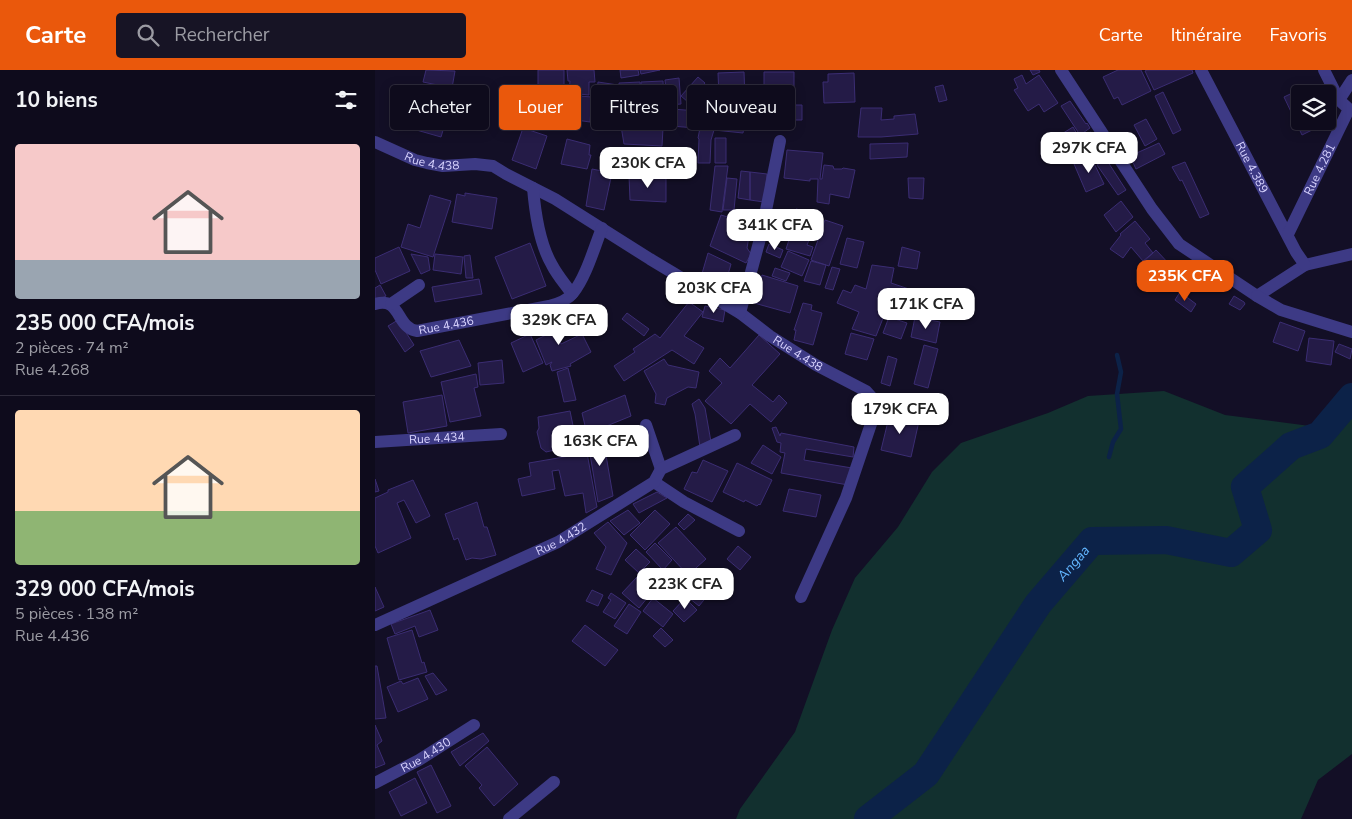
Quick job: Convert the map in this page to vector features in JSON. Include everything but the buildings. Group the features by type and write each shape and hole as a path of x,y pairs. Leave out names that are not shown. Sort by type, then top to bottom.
{"street":[{"path":"1061,70 1152,210 1179,244 1281,310 1352,332"},
{"name":"Rue 4.389","path":"1201,70 1305,265"},
{"path":"1324,70 1339,100"},
{"path":"1339,100 1352,80"},
{"name":"Rue 4.281","path":"1288,234 1350,109 1339,100"},
{"path":"740,313 761,236 780,141"},
{"name":"Rue 4.438","path":"375,142 415,160 427,163 443,166 475,164 493,166 602,228 650,260 740,313 770,336 817,365 866,391 875,401 875,412 846,498 801,597"},
{"path":"533,188 534,203 548,256 551,264 572,294 581,280 602,228"},
{"path":"1257,296 1305,265 1352,254"},
{"path":"375,304 386,302 391,304 419,286"},
{"name":"Rue 4.436","path":"391,304 407,327 417,331 549,306 561,302 572,294"},
{"path":"647,425 661,469 735,435"},
{"name":"Rue 4.434","path":"375,442 501,434"},
{"name":"Rue 4.432","path":"375,625 558,542 654,482 661,469"},
{"path":"654,482 684,502 739,531"},
{"name":"Rue 4.430","path":"375,783 419,760 474,725"},
{"path":"509,819 554,782"}],"green space":[{"path":"1164,391 1225,415 1310,426 1352,413 1352,754 1318,780 1301,819 736,819 740,809 795,732 832,630 855,578 898,527 932,472 961,443 1048,413 1088,396"}],"waterway":[{"path":"1109,457 1113,442 1121,429 1117,394 1121,372 1117,355"},
{"name":"Angaa","path":"868,819 926,774 1038,604 1092,541 1166,540 1231,553 1258,530 1245,487 1291,446 1320,435 1352,397"}]}
